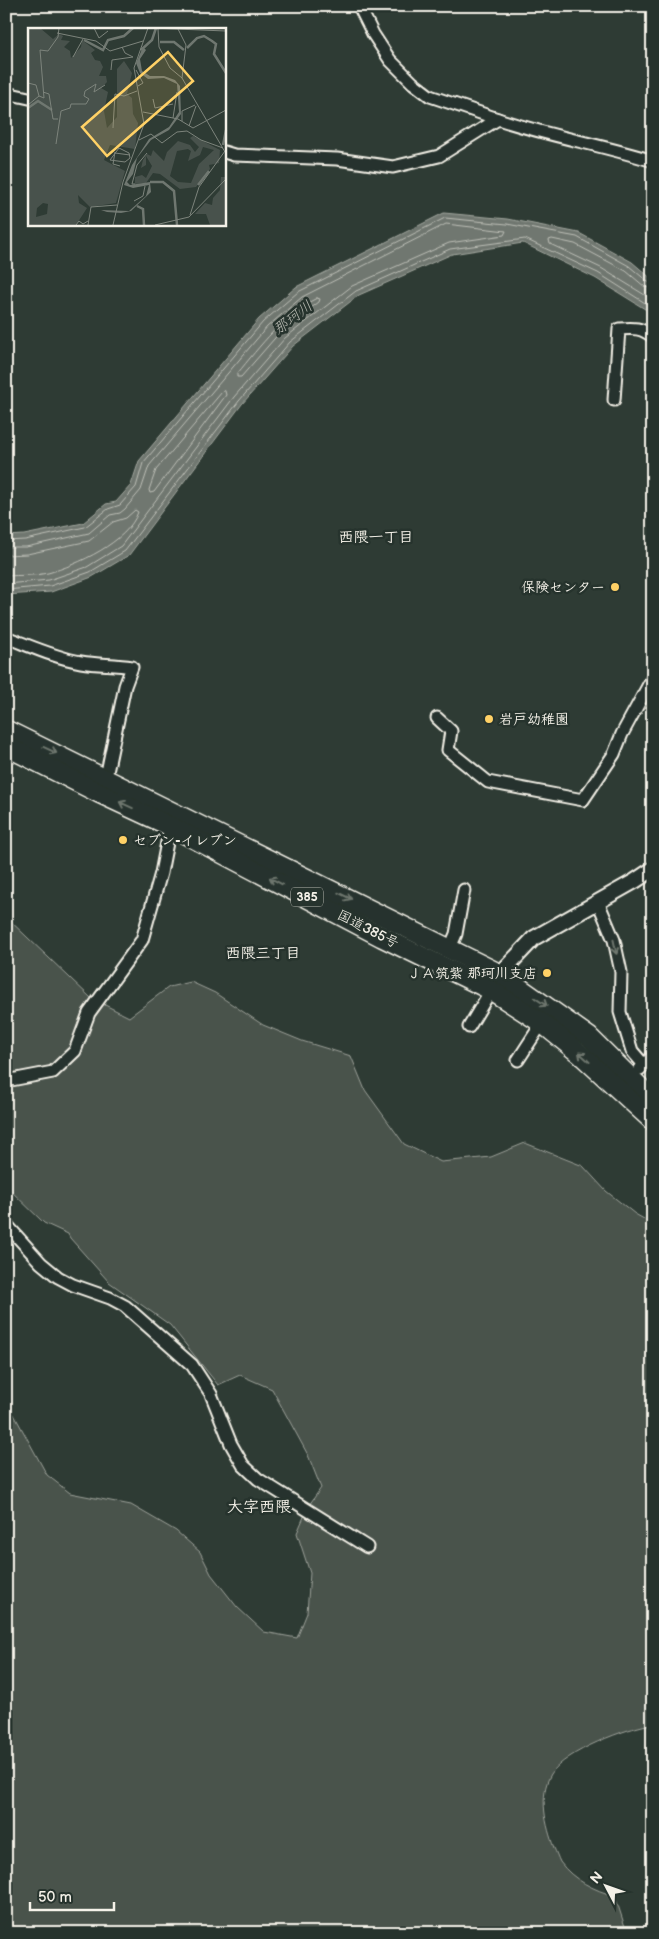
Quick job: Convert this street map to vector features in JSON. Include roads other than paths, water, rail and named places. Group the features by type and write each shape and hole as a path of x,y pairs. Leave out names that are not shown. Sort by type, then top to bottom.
{"highway":[{"name":"国道385号","path":"6,730 106,778 173,819 382,937 491,990 542,1023 579,1052 632,1078 653,1121"},
{"name":"国道385号","path":"6,746 98,793 173,819 450,948 500,974 589,1037 653,1100"}],"street":[{"path":"358,6 390,60 413,83 430,96 527,128 653,161"},
{"path":"6,93 28,98"},
{"path":"225,152 234,155 337,158 393,167 439,156 498,119"},
{"path":"614,400 618,329 636,328 645,330 653,337"},
{"path":"6,637 71,660 132,667 121,704 106,778"},
{"path":"436,718 450,731 448,750 488,782 583,800 614,754 622,734 653,677"},
{"path":"6,1081 53,1072 76,1052 89,1012 142,940 161,873 173,819"},
{"path":"469,1028 500,974 534,938 653,869"},
{"path":"450,948 456,934 464,890"},
{"path":"598,902 614,940 620,972 620,1012 632,1051 632,1078"},
{"path":"518,1060 542,1023"},
{"path":"632,1078 653,1056"},
{"path":"6,1224 41,1263 58,1277 125,1306 192,1365 211,1394 243,1465 258,1479 367,1547"}],"water":[{"name":"那珂川","path":"444,213 508,219 579,233 632,262 653,280 653,314 595,278 523,243 452,254 359,295 293,346 242,404 129,555 92,577 51,592 6,595 6,536 24,535 83,523 106,504 116,502 131,485 139,461 259,319 296,287"}],"place":[{"name":"保険センター","path":"615,587"},
{"name":"岩戸幼稚園","path":"489,719"},
{"name":"セブン-イレブン","path":"123,840"},
{"name":"ＪＡ筑紫 那珂川支店","path":"547,973"}],"district":[{"name":"西隈一丁目","path":"376,537"},
{"name":"西隈三丁目","path":"263,953"},
{"name":"大字西隈","path":"259,1507"}]}
